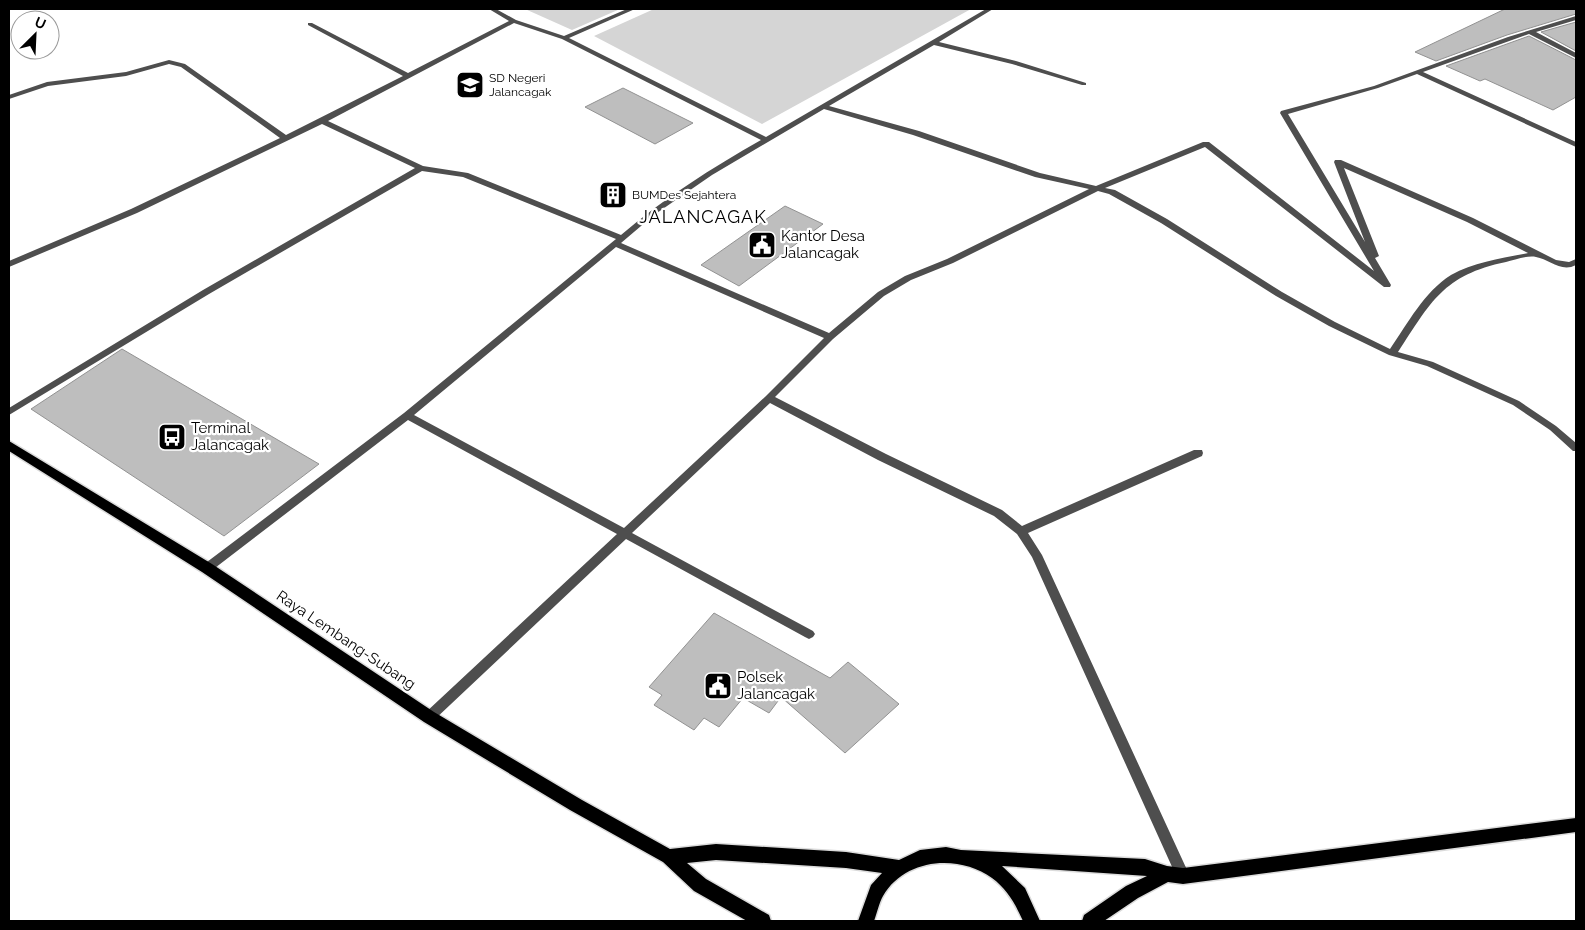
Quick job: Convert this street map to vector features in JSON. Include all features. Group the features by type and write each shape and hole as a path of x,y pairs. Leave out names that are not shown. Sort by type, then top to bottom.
{"main road":[{"name":"Raya Lembang-Subang","path":"9,445 207,568 429,717 576,805 669,857 700,885 763,921"},
{"path":"1090,921 1132,892 1175,875 1576,825"},
{"path":"669,857 716,852 846,860 898,867"},
{"path":"866,921 869,905 883,881 898,867 919,857 941,854 1145,867 1175,875"},
{"path":"964,856 990,867 1012,885 1028,908 1032,921"}],"street":[{"path":"492,9 514,21 564,38 765,139"},
{"path":"564,38 632,9"},
{"path":"207,568 407,415 666,203 709,173 765,139 826,106 990,9"},
{"path":"1387,285 1284,113 1368,90 1530,32 1576,18"},
{"path":"9,264 134,211 322,121 514,21"},
{"path":"310,24 406,76"},
{"path":"1530,32 1576,56"},
{"path":"932,42 1014,62 1084,84"},
{"path":"9,97 47,84 126,74 163,63 179,62 285,138"},
{"path":"1417,72 1576,144"},
{"path":"826,106 916,133 1038,175 1100,187 1132,202 1279,294 1332,324 1392,353 1430,364 1516,403 1553,428 1576,448"},
{"path":"322,121 422,168 465,175 619,241 830,337"},
{"path":"429,717 769,398 830,337 881,294 908,278 958,257 1100,187 1206,144 1387,285"},
{"path":"1387,285 1338,162 1470,220 1534,254 1554,262 1570,265 1576,262"},
{"path":"9,412 206,292 422,168"},
{"path":"1392,353 1439,289 1454,277 1489,264 1534,254"},
{"path":"769,398 882,457 998,513 1021,531 1037,555 1175,875"},
{"path":"407,415 809,634"},
{"path":"1021,531 1198,453"}],"shaded area":[{"path":"525,9 620,9 572,30"},
{"path":"654,9 971,9 762,124 594,36"}],"building":[{"path":"1505,9 1576,9 1576,14 1507,35 1436,61 1415,52"},
{"path":"1576,22 1576,51 1541,32"},
{"path":"1529,36 1576,60 1576,97 1553,110 1485,79 1480,81 1446,66"},
{"path":"623,88 693,123 655,144 585,107"},
{"name":"Kantor Desa Jalancagak","path":"785,206 823,224 739,286 701,265"},
{"name":"Terminal Jalancagak","path":"122,349 319,464 224,536 31,409"},
{"path":"714,613 830,678 848,662 899,704 845,753 781,697 769,713 743,698 719,727 704,718 694,730 654,705 662,695 649,687"}],"place":[{"name":"SD Negeri Jalancagak","path":"470,85"},
{"name":"BUMDes Sejahtera","path":"613,195"},
{"name":"Kantor Desa Jalancagak","path":"762,245"},
{"name":"Terminal Jalancagak","path":"172,437"},
{"name":"Polsek Jalancagak","path":"718,686"}],"district":[{"name":"JALANCAGAK","path":"703,217"}]}
